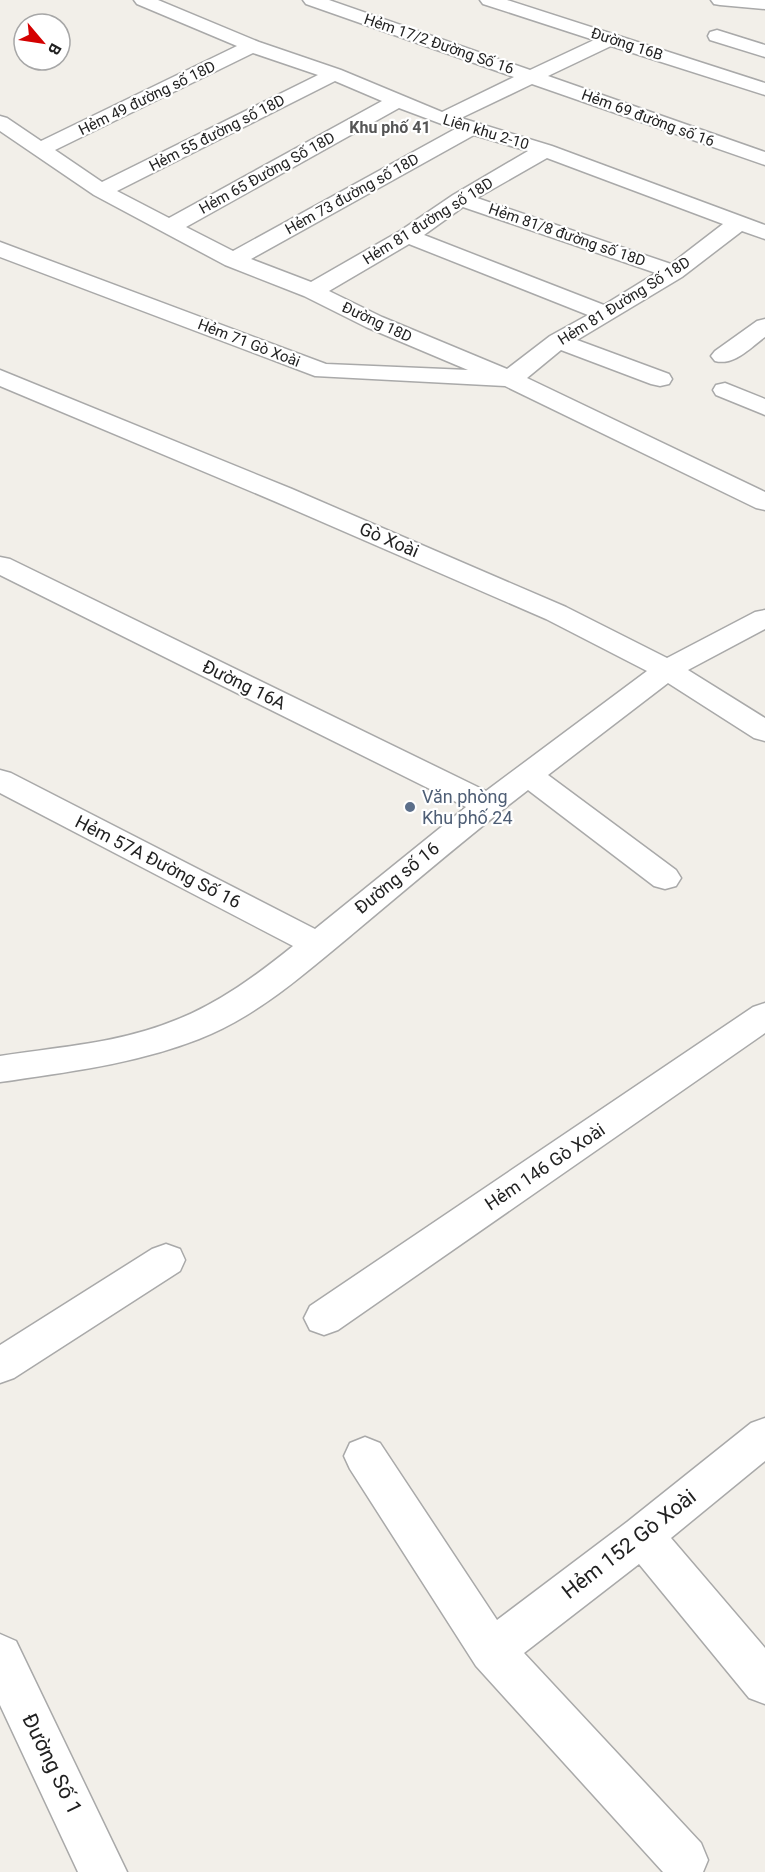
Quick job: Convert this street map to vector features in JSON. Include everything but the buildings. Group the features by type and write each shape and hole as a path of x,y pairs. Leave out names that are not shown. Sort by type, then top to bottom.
{"street":[{"name":"Liên khu 2-10","path":"143,0 252,46 334,74 443,119 545,150 765,232"},
{"name":"Hẻm 17/2 Đường Số 16","path":"312,0 531,76"},
{"name":"Đường 16B","path":"489,0 765,89"},
{"path":"720,0 765,4"},
{"path":"717,36 765,51"},
{"path":"443,119 610,39"},
{"name":"Hẻm 49 đường số 18D","path":"41,149 252,46"},
{"name":"Hẻm 55 đường số 18D","path":"101,191 334,74"},
{"name":"Hẻm 69 đường số 16","path":"531,76 765,159"},
{"name":"Hẻm 65 Đường Số 18D","path":"169,227 397,101"},
{"name":"Đường 18D","path":"0,122 101,191 234,260 312,291 374,322 510,380 765,502"},
{"name":"Hẻm 73 đường số 18D","path":"234,260 470,129"},
{"name":"Hẻm 81 đường số 18D","path":"312,291 408,236 460,199 545,150"},
{"name":"Hẻm 81/8 đường số 18D","path":"460,199 674,272"},
{"name":"Hẻm 81 Đường Số 18D","path":"510,380 558,341 674,272 738,223"},
{"path":"408,236 606,314"},
{"name":"Hẻm 71 Gò Xoài","path":"0,249 324,371 510,380"},
{"path":"723,356 765,326"},
{"path":"558,341 660,379"},
{"name":"Gò Xoài","path":"0,377 494,584 667,670 765,731"},
{"path":"725,390 765,408"},
{"name":"Đường 16A","path":"0,565 488,805"},
{"name":"Đường số 16","path":"0,1069 117,1051 189,1029 236,1005 280,975 488,805 667,670 765,618"},
{"path":"528,775 664,878"},
{"name":"Hẻm 57A Đường Số 16","path":"0,780 316,944"},
{"name":"Hẻm 146 Gò Xoài","path":"324,1318 765,1016"},
{"path":"0,1366 166,1260"},
{"name":"Hẻm 152 Gò Xoài","path":"492,1651 642,1536 765,1436"},
{"path":"366,1456 492,1651 684,1860"},
{"path":"642,1536 765,1682"},
{"name":"Đường Số 1","path":"0,1656 103,1872"}],"place":[{"name":"Văn phòng Khu phố 24","path":"410,807"}],"district":[{"name":"Khu phố 41","path":"390,127"}]}
